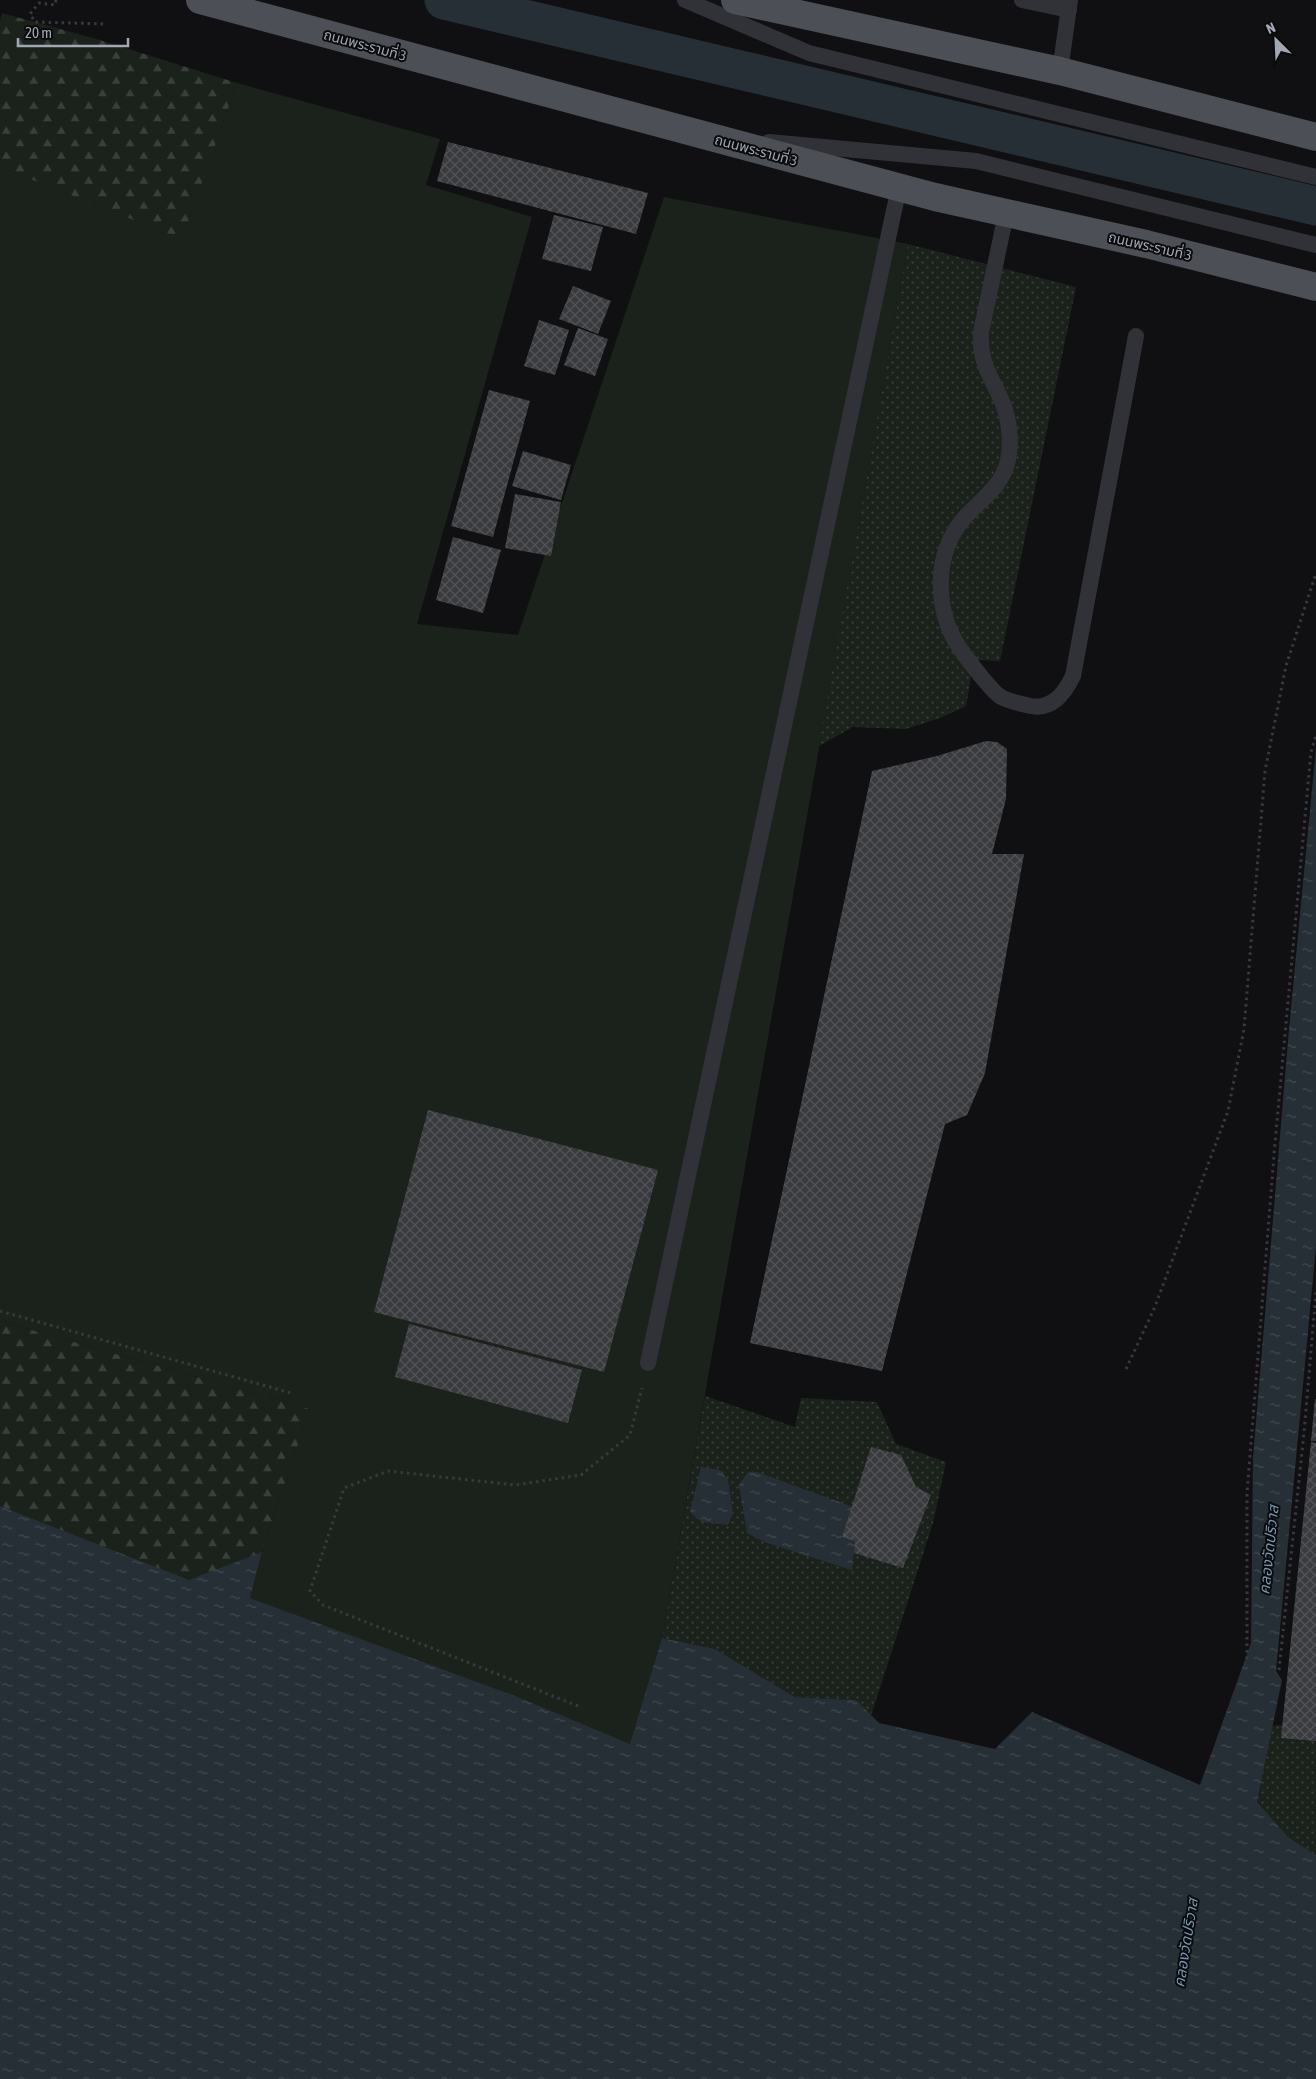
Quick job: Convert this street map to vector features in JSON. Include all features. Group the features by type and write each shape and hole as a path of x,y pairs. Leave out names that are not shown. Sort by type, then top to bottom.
{"main road":[{"name":"ถนนพระรามที่ 3","path":"200,0 702,136 899,187 1006,214 1146,244 1316,287"},
{"path":"735,0 1060,71 1316,137"}],"lane":[{"path":"685,0 809,53 1316,177"},
{"path":"1022,0 1069,5 1060,71"},
{"path":"702,136 976,161 1316,245"},
{"path":"648,1363 899,187"},
{"path":"1006,214 981,332 980,348 983,362 1003,405 1008,427 1008,461 997,484 965,517 952,536 945,555 940,578 940,598 954,638 961,651 1001,697 1032,706 1041,706 1059,698 1066,692 1072,676 1136,336"}],"path":[{"path":"56,0 54,5 39,3 30,14 35,22 106,24"},
{"path":"1126,1369 1154,1308 1228,1112 1244,1029 1265,771 1286,666 1316,573"},
{"path":"1248,1659 1247,1493 1276,1133 1311,752 1316,735"},
{"path":"1279,1670 1304,1433 1316,1292"},
{"path":"0,1311 291,1393"},
{"path":"578,1706 323,1604 310,1591 344,1488 388,1471 515,1485 581,1475 630,1435 648,1363"}],"green space":[{"path":"2,13 100,40 237,83 182,239 0,167 0,21"},
{"path":"237,83 440,139 426,185 532,217 417,624 518,635 664,197 908,244 662,1638 631,1745 250,1598 262,1552 310,1409 0,1321 0,167 182,238"},
{"path":"908,244 1076,287 1000,661 974,660 966,706 940,718 906,729 853,727 819,746"},
{"path":"0,1321 310,1409 262,1552 189,1581 0,1506"},
{"path":"705,1396 795,1427 801,1398 877,1402 896,1444 946,1462 933,1523 871,1716 856,1700 795,1697 715,1649 662,1638"},
{"path":"1316,1720 1316,1855 1288,1837 1257,1803 1272,1726"}],"water":[{"name":"คลองวัดปริวาส","path":"1316,748 1316,1246 1276,1671 1282,1680 1257,1802 1288,1837 1316,1855 1316,2079 0,2079 0,1506 189,1580 262,1552 250,1598 515,1696 630,1744 662,1638 715,1649 795,1697 856,1700 879,1723 995,1749 1032,1712 1200,1785 1251,1643 1253,1457 1289,1029"},
{"path":"701,1467 720,1470 728,1480 733,1513 728,1525 702,1522 690,1512"},
{"path":"748,1472 757,1472 853,1507 855,1541 852,1570 767,1543 747,1533 739,1485"}],"building":[{"path":"448,142 648,193 636,234 437,181"},
{"path":"554,215 603,227 591,271 542,259"},
{"path":"573,286 611,301 598,334 559,319"},
{"path":"539,320 569,330 555,375 524,366"},
{"path":"578,328 608,339 595,376 564,365"},
{"path":"489,390 530,401 493,537 451,526"},
{"path":"523,451 571,465 561,500 512,486"},
{"path":"515,494 561,502 551,556 505,548"},
{"path":"453,537 501,550 483,613 436,600"},
{"path":"986,741 997,742 1007,749 1006,799 992,854 1024,854 985,1073 967,1115 945,1124 882,1371 750,1343 872,771 937,756"},
{"path":"428,1110 658,1170 604,1372 374,1312"},
{"path":"409,1324 582,1370 568,1423 395,1377"},
{"path":"1315,1399 1316,1441 1311,1441"},
{"path":"1311,1442 1316,1443 1316,1741 1281,1738"},
{"path":"871,1447 901,1455 916,1487 931,1495 903,1568 854,1553 855,1541 842,1537"}],"waterway":[{"path":"444,0 1316,206"}]}
